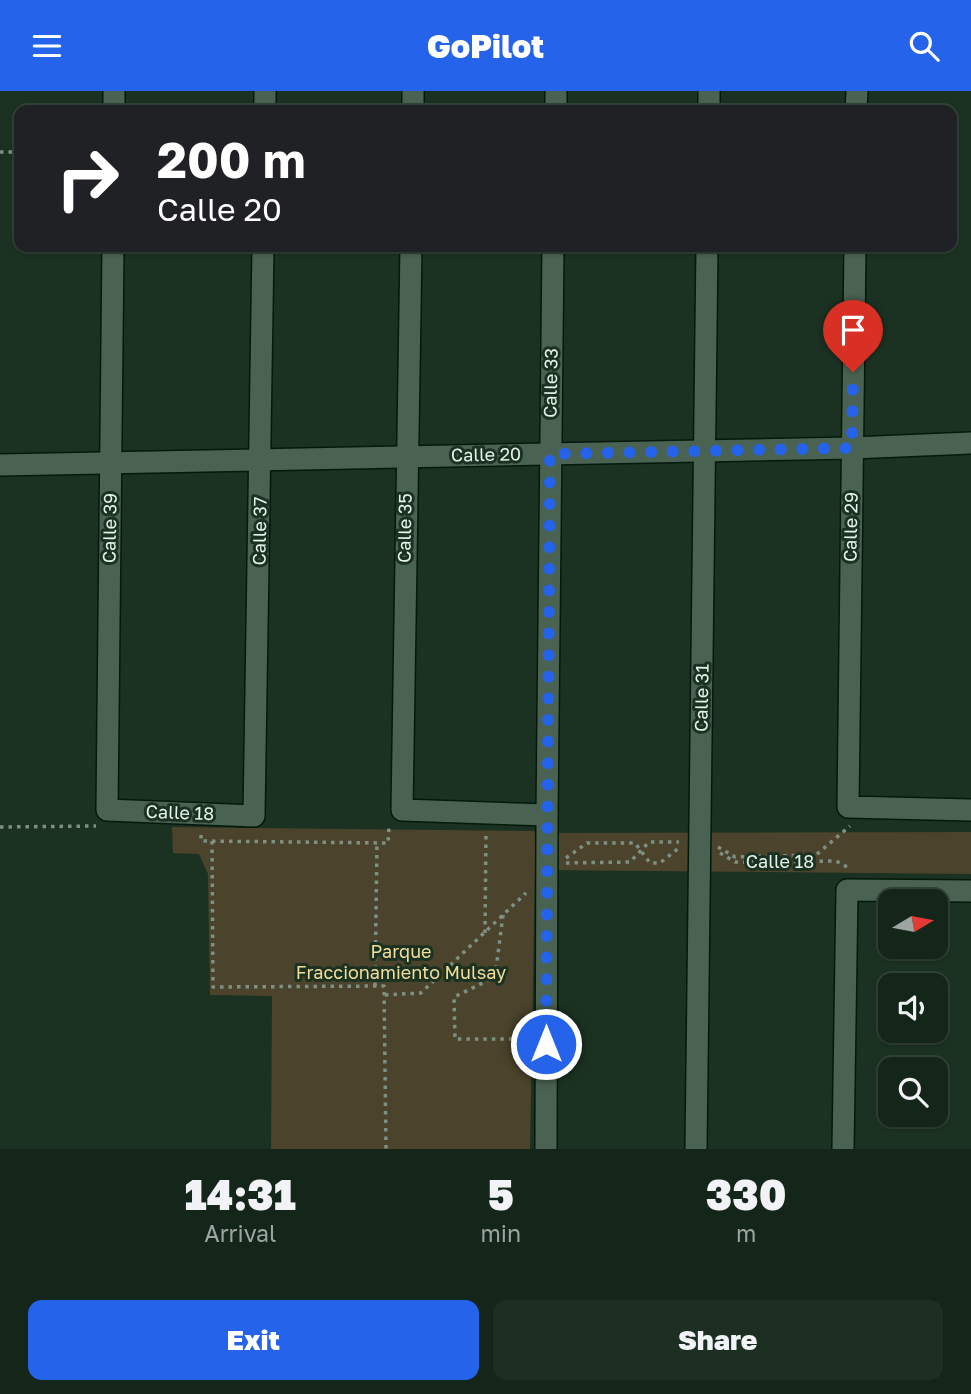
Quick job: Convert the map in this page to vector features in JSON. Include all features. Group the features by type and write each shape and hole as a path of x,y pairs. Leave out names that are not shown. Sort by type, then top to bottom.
{"street":[{"name":"Calle 39","path":"104,818 113,252"},
{"name":"Calle 37","path":"254,816 263,252"},
{"name":"Calle 35","path":"395,818 411,252"},
{"name":"Calle 33","path":"546,1149 553,252"},
{"name":"Calle 31","path":"696,1149 708,252"},
{"name":"Calle 29","path":"851,815 855,252"},
{"name":"Calle 20","path":"0,465 852,448 971,443"},
{"path":"851,815 971,810"},
{"path":"395,818 547,815"},
{"name":"Calle 18","path":"104,818 254,816"},
{"path":"843,1149 850,880 971,891"}],"path":[{"name":"Calle 18","path":"850,880 836,861 735,862 710,844 735,857 816,855 851,815"},
{"path":"0,827 104,818"},
{"path":"201,825 201,841 388,843 395,818"},
{"path":"485,933 486,827"},
{"path":"212,841 213,987 384,986 386,1149"},
{"path":"374,986 377,842"},
{"path":"681,847 660,863 650,863 641,851 635,843 587,843 564,861 631,862 641,851 649,842 687,842"},
{"path":"384,995 421,993 530,891"},
{"path":"503,915 495,977 454,997 455,1038 536,1039"}],"green space":[{"name":"Parque Fraccionamiento Mulsay","path":"172,827 536,833 971,832 971,874 535,870 530,1149 271,1149 272,996 210,995 208,874 199,854 173,853"}],"route":[{"path":"546,1044 550,454 852,448 853,372"}]}
